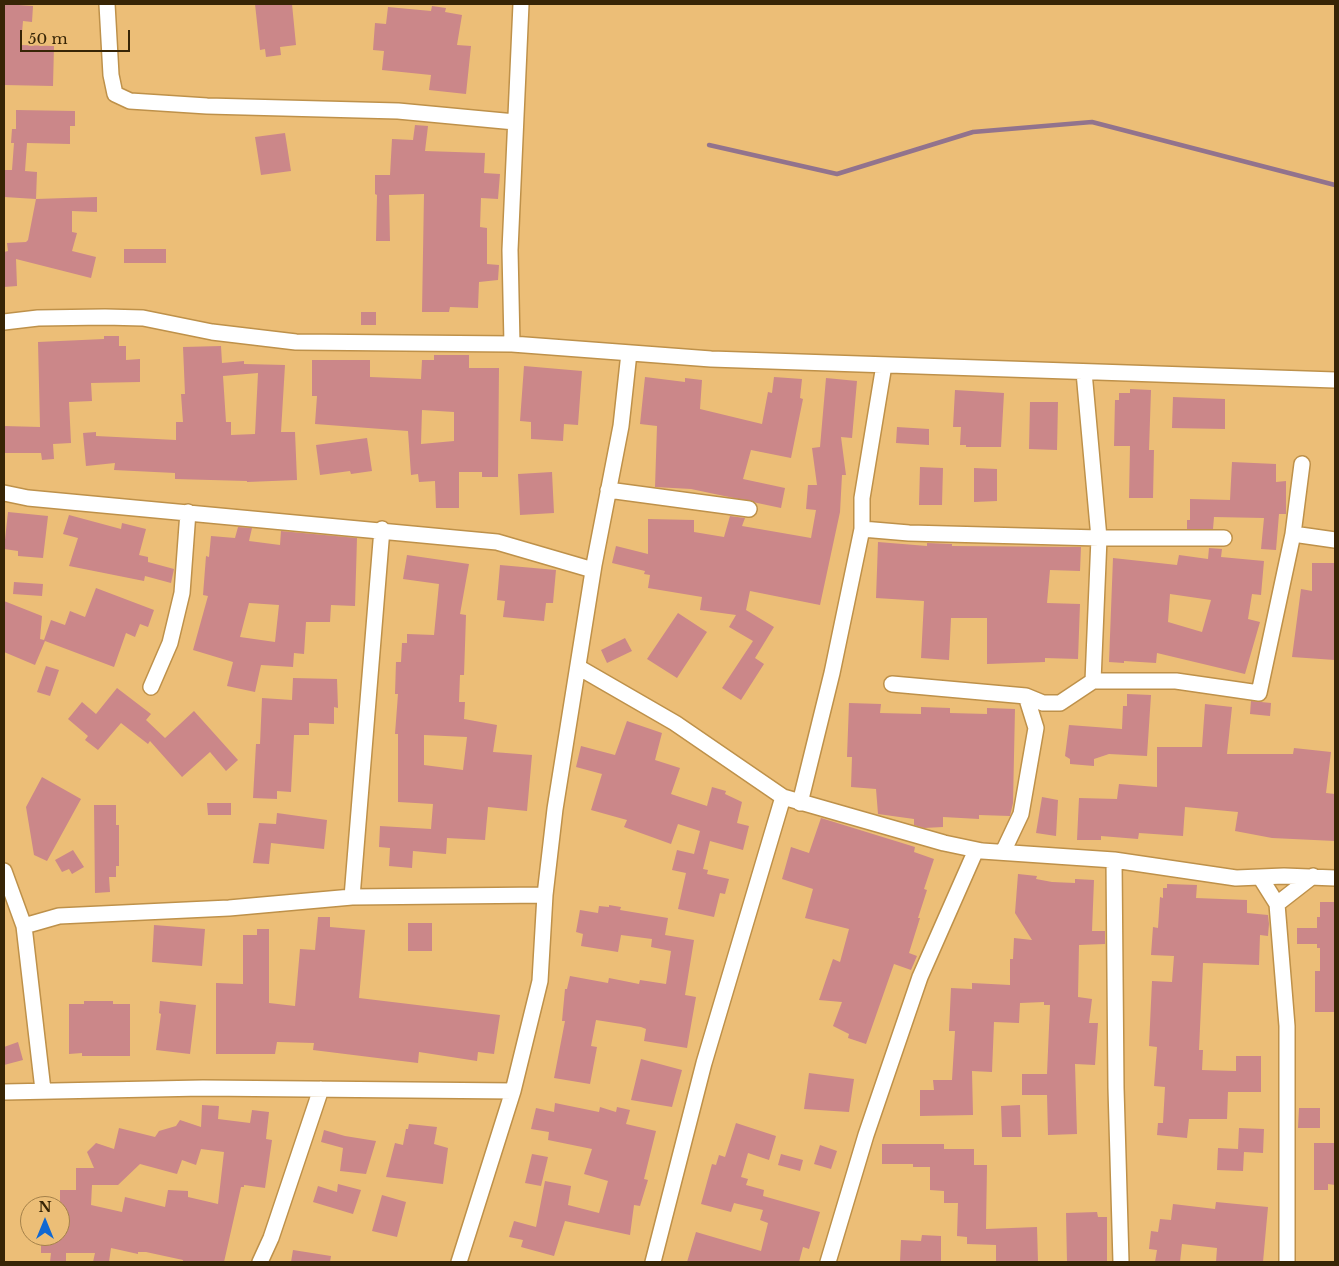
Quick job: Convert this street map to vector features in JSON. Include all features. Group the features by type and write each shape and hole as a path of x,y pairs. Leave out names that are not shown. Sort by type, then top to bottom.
{"street":[{"path":"107,4 111,75 115,94 130,101 207,106 398,111 515,122"},
{"path":"512,344 510,250 521,4"},
{"path":"4,322 38,318 143,318 212,332 296,342 512,344 711,359 1335,380"},
{"path":"458,1262 513,1091 540,981 545,895 555,809 593,570 621,426 629,353"},
{"path":"800,803 832,673 862,529 862,498 884,365"},
{"path":"1084,372 1099,538 1093,681"},
{"path":"892,684 1026,696 1043,703 1060,703 1093,681 1176,681 1259,693 1292,534 1302,464"},
{"path":"608,490 749,510"},
{"path":"4,493 382,529 497,542 593,570"},
{"path":"152,687 170,643 182,593 188,512"},
{"path":"352,897 382,529"},
{"path":"862,529 908,533 1099,538 1224,538"},
{"path":"1292,534 1335,540"},
{"path":"578,667 675,723 783,797 800,803 976,850 1114,860 1236,878 1313,876 1335,878"},
{"path":"1003,852 1021,814 1036,728 1026,696"},
{"path":"653,1262 704,1063 783,797"},
{"path":"828,1262 866,1135 920,977 976,850"},
{"path":"1114,860 1116,1088 1121,1262"},
{"path":"4,871 24,926 42,1090"},
{"path":"1278,904 1313,876"},
{"path":"1260,877 1278,904 1288,1026 1287,1262"},
{"path":"24,926 59,916 229,908 352,897 545,895"},
{"path":"4,1092 42,1090 513,1091"},
{"path":"260,1262 271,1238 320,1090"}],"building":[{"path":"4,4 33,6 32,22 23,21 21,45 54,46 53,86 4,85"},
{"path":"255,4 292,4 296,45 280,47 281,55 266,57 265,49 260,50"},
{"path":"432,6 446,8 445,12 462,15 457,45 471,46 466,94 429,90 431,75 382,70 384,51 373,50 375,23 386,24 388,7 431,11"},
{"path":"16,110 75,111 75,126 70,126 70,144 27,143 25,171 37,172 36,199 4,197 4,170 12,170 14,143 11,143 12,129 16,129"},
{"path":"415,125 428,126 425,151 485,153 484,173 500,174 498,199 481,198 480,227 487,228 487,264 499,265 498,280 479,282 478,308 450,307 449,312 422,312 424,194 389,195 390,241 376,241 377,195 375,194 375,175 390,175 392,139 413,140"},
{"path":"285,133 291,171 261,175 255,137"},
{"path":"97,197 97,212 72,211 72,232 77,233 72,251 96,257 91,278 16,259 17,286 4,287 4,252 8,251 7,243 26,242 28,240 36,199"},
{"path":"124,249 166,249 166,263 124,263"},
{"path":"361,312 376,312 376,325 361,325"},
{"path":"104,336 119,336 119,346 126,346 126,360 140,359 140,382 91,383 92,401 69,402 71,443 53,444 54,459 42,460 41,453 4,453 4,426 40,427 38,342 104,339"},
{"path":"221,346 222,363 244,361 244,364 285,365 281,432 295,432 297,480 247,482 175,479 175,473 114,470 115,463 86,466 83,433 96,432 96,436 176,440 176,422 183,422 181,394 185,394 183,347","holes":["258,373 255,434 231,435 231,422 226,422 223,376"]},
{"path":"434,355 469,355 469,368 499,368 498,477 482,477 482,472 459,472 459,508 436,508 435,481 419,482 418,474 411,475 408,431 315,424 317,396 312,396 312,360 370,360 370,377 421,379 422,360 434,360","holes":["422,410 454,412 454,441 421,444"]},
{"path":"524,366 582,371 578,425 564,424 563,441 531,439 531,422 520,421"},
{"path":"645,377 685,382 685,378 702,380 700,409 762,424 768,392 772,393 774,377 802,379 800,398 803,399 791,458 751,450 743,479 785,488 781,508 691,489 655,487 657,426 640,424"},
{"path":"826,378 857,381 852,438 841,437 846,475 842,475 840,512 820,605 750,591 746,610 774,627 755,658 764,664 741,700 722,688 753,641 729,627 736,615 700,610 702,597 648,588 650,575 644,574 645,571 612,563 616,546 648,554 648,519 694,520 694,532 724,537 730,516 745,518 742,526 811,538 816,510 806,509 808,485 817,485 812,448 820,447"},
{"path":"1130,389 1151,390 1149,450 1154,450 1153,498 1129,498 1130,446 1114,446 1115,400 1119,400 1119,393 1130,393"},
{"path":"955,390 1004,393 1001,447 966,447 966,445 960,445 961,427 953,427"},
{"path":"1173,397 1225,399 1225,429 1172,428"},
{"path":"1030,402 1058,402 1057,450 1029,449"},
{"path":"897,427 929,429 929,445 896,443"},
{"path":"367,438 372,471 351,474 350,471 320,475 316,445"},
{"path":"1232,462 1276,464 1276,482 1286,481 1286,514 1279,514 1276,550 1261,549 1264,518 1214,517 1213,529 1187,529 1187,520 1190,520 1190,499 1230,500"},
{"path":"920,467 943,468 942,505 919,505"},
{"path":"974,468 997,469 997,501 974,502"},
{"path":"552,472 554,513 520,515 518,474"},
{"path":"8,512 48,516 43,558 18,556 18,551 4,549"},
{"path":"69,515 121,529 122,523 146,529 139,555 148,557 148,562 174,569 171,583 145,576 144,581 69,566 78,538 63,534"},
{"path":"238,527 252,528 249,541 280,545 281,531 357,538 355,606 331,605 330,622 306,622 304,654 294,653 293,667 261,665 255,692 227,686 233,662 193,650 208,596 203,595 206,556 209,557 211,536 235,538","holes":["249,603 279,605 275,642 240,637"]},
{"path":"878,542 927,546 927,543 952,544 952,546 1081,547 1080,571 1050,570 1047,603 1080,604 1078,659 1045,658 1045,662 987,664 987,618 951,618 949,660 921,658 924,601 876,598"},
{"path":"1209,548 1222,549 1221,557 1264,561 1261,595 1252,594 1248,619 1260,622 1245,674 1157,653 1156,663 1109,662 1113,558 1177,565 1179,555 1208,559","holes":["1170,594 1211,600 1202,632 1168,622"]},
{"path":"407,555 469,564 460,614 466,615 464,675 460,675 459,702 465,702 464,719 497,725 493,752 532,755 527,811 488,807 485,840 447,838 446,854 413,851 412,868 389,866 390,848 379,847 380,826 431,829 433,804 398,802 398,734 395,734 398,694 395,694 396,662 401,662 402,643 407,643 407,634 434,635 439,584 403,579","holes":["424,735 467,737 463,770 424,765"]},
{"path":"1312,563 1335,563 1335,660 1292,657 1301,589 1312,591"},
{"path":"500,565 556,570 553,603 546,603 544,621 503,617 505,601 497,600"},
{"path":"14,582 43,584 42,596 13,594"},
{"path":"96,588 154,610 148,627 140,624 135,637 126,633 114,667 45,641 35,665 4,652 4,601 42,616 40,639 44,640 51,620 65,625 70,611 85,617"},
{"path":"678,613 707,632 677,678 647,659"},
{"path":"625,638 632,651 607,663 601,650"},
{"path":"46,666 59,670 50,696 37,692"},
{"path":"293,678 337,679 338,708 334,707 334,724 309,723 309,735 294,735 291,792 277,791 277,799 253,798 256,744 260,744 262,698 292,700"},
{"path":"117,688 151,714 146,720 165,738 194,711 238,760 226,771 210,752 182,777 150,741 148,744 121,723 98,750 85,740 88,736 68,719 82,702 96,714"},
{"path":"1127,694 1151,695 1147,756 1109,754 1094,759 1094,766 1070,764 1070,759 1065,756 1069,725 1122,729 1123,706 1127,706"},
{"path":"1251,701 1271,703 1270,716 1250,714"},
{"path":"849,703 881,704 880,713 921,714 921,707 950,708 950,713 987,714 987,708 1015,709 1013,803 1010,816 979,815 979,819 943,817 943,827 924,828 914,825 914,819 878,814 876,789 851,787 852,757 847,757"},
{"path":"1205,704 1232,707 1227,754 1293,754 1294,748 1331,752 1326,793 1335,794 1335,841 1272,838 1235,831 1238,812 1185,807 1183,836 1139,833 1138,839 1101,836 1101,840 1077,840 1079,798 1117,799 1119,784 1157,787 1157,747 1202,747"},
{"path":"627,721 662,733 655,760 680,768 671,794 707,806 712,787 726,791 725,794 742,802 737,823 749,826 743,850 710,841 703,869 708,870 707,874 729,879 725,894 720,893 714,917 678,909 686,873 672,870 677,850 694,854 700,831 678,824 671,844 624,827 627,820 591,810 602,774 576,767 581,746 615,755"},
{"path":"42,777 81,799 47,861 34,855 26,807"},
{"path":"1042,797 1058,800 1056,836 1036,833"},
{"path":"207,803 231,803 231,815 208,815"},
{"path":"94,805 116,805 116,825 119,825 119,866 116,866 116,877 109,877 110,892 95,893"},
{"path":"277,813 327,820 324,849 271,843 269,864 253,863 259,823 276,824"},
{"path":"821,818 915,847 914,852 934,859 924,889 927,890 909,953 917,956 911,970 894,964 866,1044 848,1038 849,1034 833,1026 842,1002 819,1000 833,959 840,962 849,929 805,918 813,889 782,879 791,847 809,853"},
{"path":"73,850 84,867 72,874 69,869 62,872 55,860"},
{"path":"1018,874 1037,876 1036,879 1052,882 1075,883 1075,879 1094,880 1092,931 1105,931 1105,944 1079,945 1078,997 1092,999 1089,1023 1098,1023 1095,1065 1075,1064 1077,1134 1048,1135 1047,1095 1022,1095 1022,1074 1047,1074 1050,1005 1044,1005 1044,1002 1020,1003 1019,1023 994,1022 992,1072 972,1071 973,1115 920,1116 920,1090 934,1090 933,1080 952,1080 955,1031 949,1031 951,988 972,989 972,983 1010,985 1010,959 1013,959 1014,938 1032,940 1015,913"},
{"path":"1167,884 1197,885 1196,898 1247,900 1247,913 1268,915 1269,924 1268,936 1260,935 1259,965 1203,963 1199,1050 1203,1050 1202,1070 1236,1071 1236,1056 1261,1056 1261,1092 1228,1092 1227,1119 1189,1119 1187,1138 1157,1135 1158,1123 1163,1123 1165,1087 1154,1086 1157,1047 1149,1046 1152,981 1172,982 1174,956 1151,955 1153,927 1158,928 1160,897 1163,898 1163,888 1167,888"},
{"path":"1320,902 1335,902 1335,1012 1315,1012 1315,971 1320,971 1320,948 1317,948 1317,944 1297,944 1297,928 1317,928 1317,917 1320,917"},
{"path":"609,905 621,907 620,910 668,918 665,935 694,940 685,995 696,997 687,1048 644,1041 646,1029 641,1027 596,1020 591,1046 597,1047 590,1084 554,1078 565,1021 562,1021 565,989 567,989 570,976 608,983 609,978 639,984 640,980 666,984 671,951 651,947 652,939 621,935 618,952 581,946 583,934 576,932 580,910 598,913 599,906 609,907"},
{"path":"318,917 330,917 330,927 365,930 359,998 500,1015 494,1054 478,1052 477,1061 419,1052 418,1063 313,1050 314,1043 277,1042 275,1054 216,1054 216,983 243,984 243,935 257,935 257,929 269,929 269,1003 295,1006 300,949 315,950"},
{"path":"408,923 432,923 432,951 408,951"},
{"path":"154,925 205,929 202,966 152,962"},
{"path":"84,1001 113,1001 113,1004 130,1004 130,1056 82,1056 82,1053 69,1054 69,1004 84,1004"},
{"path":"160,1001 196,1005 190,1054 156,1050 161,1014 159,1013"},
{"path":"18,1042 23,1060 4,1065 4,1047"},
{"path":"641,1059 682,1070 672,1107 631,1100"},
{"path":"809,1073 854,1079 849,1112 804,1109"},
{"path":"555,1103 599,1112 600,1107 616,1112 617,1107 630,1110 626,1124 656,1131 644,1179 648,1180 640,1206 634,1205 630,1235 565,1221 554,1256 521,1247 523,1240 509,1237 514,1221 536,1227 545,1181 571,1186 568,1205 599,1213 608,1181 584,1174 592,1149 548,1140 549,1132 531,1129 536,1108 554,1112"},
{"path":"202,1105 219,1106 218,1119 250,1123 252,1110 269,1112 266,1139 272,1140 265,1188 244,1185 244,1187 241,1187 224,1262 183,1262 183,1260 146,1252 138,1252 138,1254 111,1248 109,1262 93,1262 95,1253 66,1253 66,1262 50,1262 51,1253 41,1253 41,1246 70,1246 70,1196 60,1196 60,1190 76,1190 76,1168 94,1168 87,1152 96,1143 114,1149 119,1128 155,1137 159,1131 176,1126 180,1120 201,1127","holes":["201,1149 224,1152 218,1204 188,1197 188,1191 168,1190 165,1207 125,1197 122,1212 91,1205 92,1185 118,1185 140,1164 177,1174 182,1160 196,1165"]},
{"path":"1020,1105 1021,1137 1002,1137 1001,1106"},
{"path":"1299,1108 1320,1108 1320,1128 1298,1128"},
{"path":"736,1123 776,1136 769,1160 748,1153 741,1177 748,1179 746,1185 764,1190 763,1196 820,1212 809,1249 803,1247 799,1262 687,1262 696,1232 761,1251 768,1223 760,1220 763,1210 734,1203 731,1212 701,1204 712,1164 716,1165 719,1155 725,1157"},
{"path":"409,1124 437,1127 434,1144 448,1148 443,1184 386,1177 395,1143 403,1145 406,1129 408,1129"},
{"path":"1239,1128 1264,1129 1263,1153 1244,1152 1243,1171 1217,1170 1218,1148 1238,1149"},
{"path":"324,1130 345,1136 376,1141 366,1174 340,1171 343,1148 321,1142"},
{"path":"1314,1143 1335,1143 1335,1185 1328,1184 1328,1190 1314,1190"},
{"path":"882,1144 944,1144 944,1149 974,1149 974,1165 987,1165 986,1229 1037,1227 1038,1262 996,1262 996,1245 967,1244 967,1237 957,1236 958,1203 944,1203 944,1191 930,1190 930,1167 913,1167 913,1164 882,1164"},
{"path":"820,1145 837,1151 831,1169 814,1164"},
{"path":"532,1154 548,1157 541,1186 525,1183"},
{"path":"781,1154 803,1160 800,1171 778,1165"},
{"path":"338,1184 361,1190 353,1214 313,1202 318,1186 337,1192"},
{"path":"382,1195 406,1202 397,1237 372,1231"},
{"path":"1216,1202 1268,1207 1263,1262 1216,1262 1217,1248 1182,1244 1180,1262 1155,1262 1157,1250 1149,1249 1151,1231 1158,1232 1160,1219 1171,1220 1173,1204 1215,1209"},
{"path":"1097,1212 1098,1217 1107,1217 1107,1262 1067,1262 1066,1213"},
{"path":"922,1235 941,1236 941,1262 900,1262 901,1240 921,1241"},
{"path":"293,1250 331,1256 330,1262 291,1262"}],"waterway":[{"path":"709,145 837,174 973,132 1092,122 1335,185"}]}
